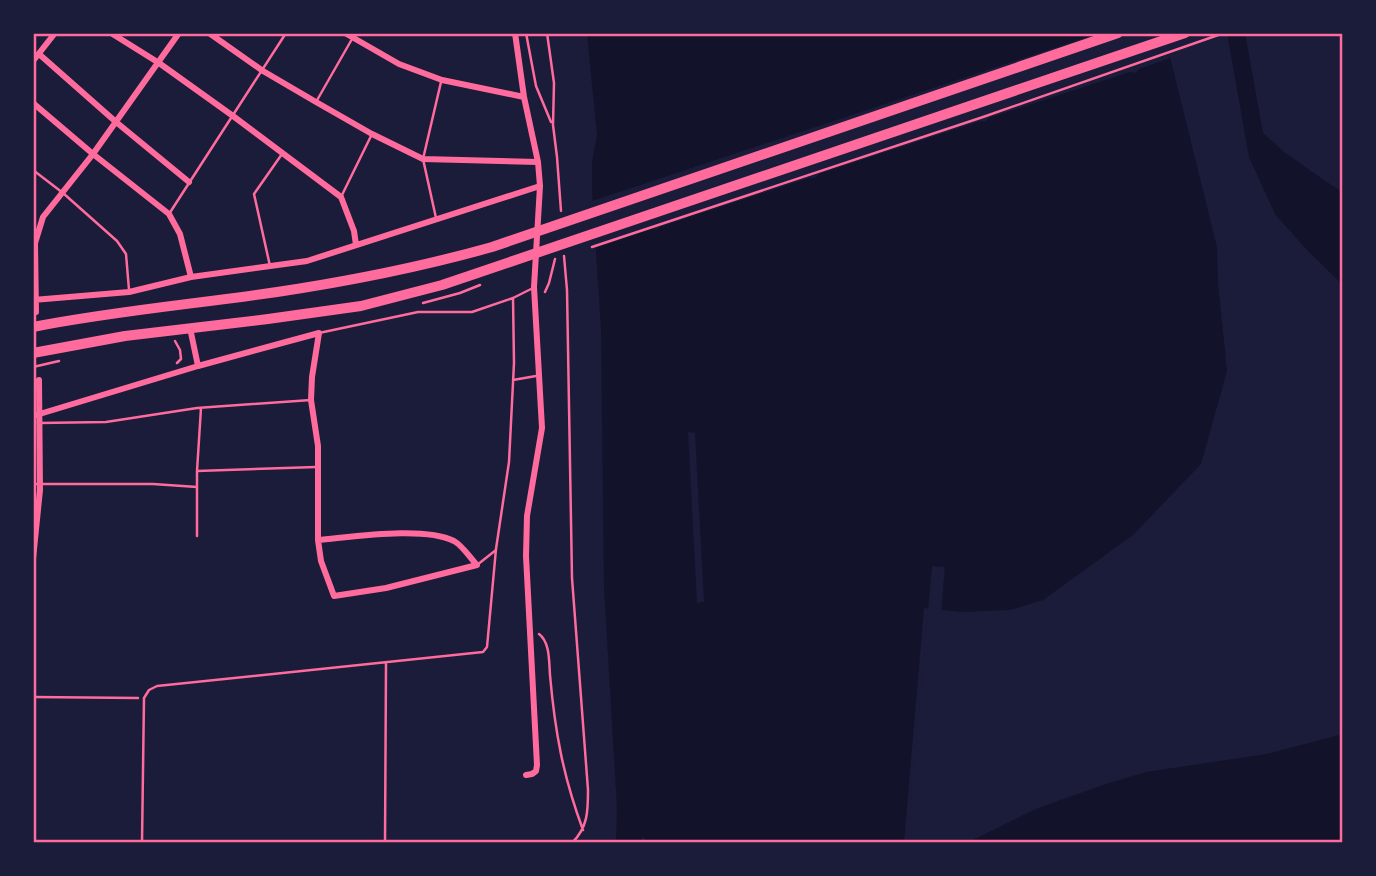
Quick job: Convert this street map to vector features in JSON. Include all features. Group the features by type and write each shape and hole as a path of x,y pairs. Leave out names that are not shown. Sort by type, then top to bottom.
{"highway":[{"path":"33,327 84,317 362,278 441,261 492,247 1118,33"},
{"path":"33,353 125,336 361,306 442,285 1185,33"}],"street":[{"path":"33,61 55,33"},
{"path":"111,33 159,63 341,197 354,231 356,245"},
{"path":"36,312 34,250 43,217 93,154 179,33"},
{"path":"209,33 263,71 372,134 423,159 538,162"},
{"path":"345,33 399,64 442,80 524,97"},
{"path":"514,33 540,186 534,288 542,429 527,516 526,556 537,765 536,771 526,775"},
{"path":"39,54 188,182"},
{"path":"33,103 169,214 180,234 191,277"},
{"path":"35,299 129,292 191,277 307,261 540,186"},
{"path":"190,328 198,366"},
{"path":"36,415 319,333 311,400 318,446 318,540 321,561 334,596 386,589 477,565 456,542 433,534 390,534 318,540"},
{"path":"33,559 39,380"}],"lane":[{"path":"169,214 286,33"},
{"path":"316,102 363,33"},
{"path":"436,218 423,159 442,80"},
{"path":"341,197 372,134"},
{"path":"270,266 254,194 283,153"},
{"path":"33,170 117,241 126,254 129,292"},
{"path":"319,333 418,312 472,312 534,288"},
{"path":"142,843 145,698 149,691 157,686 484,652 487,647 496,549 509,462 513,298"},
{"path":"513,380 540,375"},
{"path":"39,423 106,422 201,408 311,400"},
{"path":"197,536 201,408"},
{"path":"197,471 318,466"},
{"path":"37,484 153,484 197,487"},
{"path":"477,565 496,549"},
{"path":"385,843 386,662"}],"path":[{"path":"526,33 537,86 552,125"},
{"path":"547,33 554,83 552,125 561,220"},
{"path":"593,247 957,126 1224,33"},
{"path":"544,263 566,255 572,578 588,790 588,812 583,830 572,843"},
{"path":"544,293 555,257"},
{"path":"174,340 180,350 181,359 177,363"},
{"path":"33,367 69,358"},
{"path":"530,627 544,638 556,738 567,786 583,830"},
{"path":"33,697 145,698"}],"shaded area":[{"path":"587,33 1164,33 1217,247 1227,371 1201,464 1133,535 1043,600 1010,610 960,612 924,608 904,843 650,843 643,837 638,843 616,841 617,808 604,587 601,329 592,190 592,162 597,135"},
{"path":"1227,33 1245,33 1263,133 1284,152 1343,192 1343,285 1275,214 1249,157"},
{"path":"1343,734 1343,843 967,843 1036,809 1146,772 1267,754"}],"pier":[{"path":"1099,33 1167,33 1173,57 1139,69 1136,73 1130,72 593,249 589,202"},
{"path":"688,432 695,433 704,602 697,603"},
{"path":"932,566 945,567 941,613 928,611"},
{"path":"927,614 909,831 912,767"}]}
